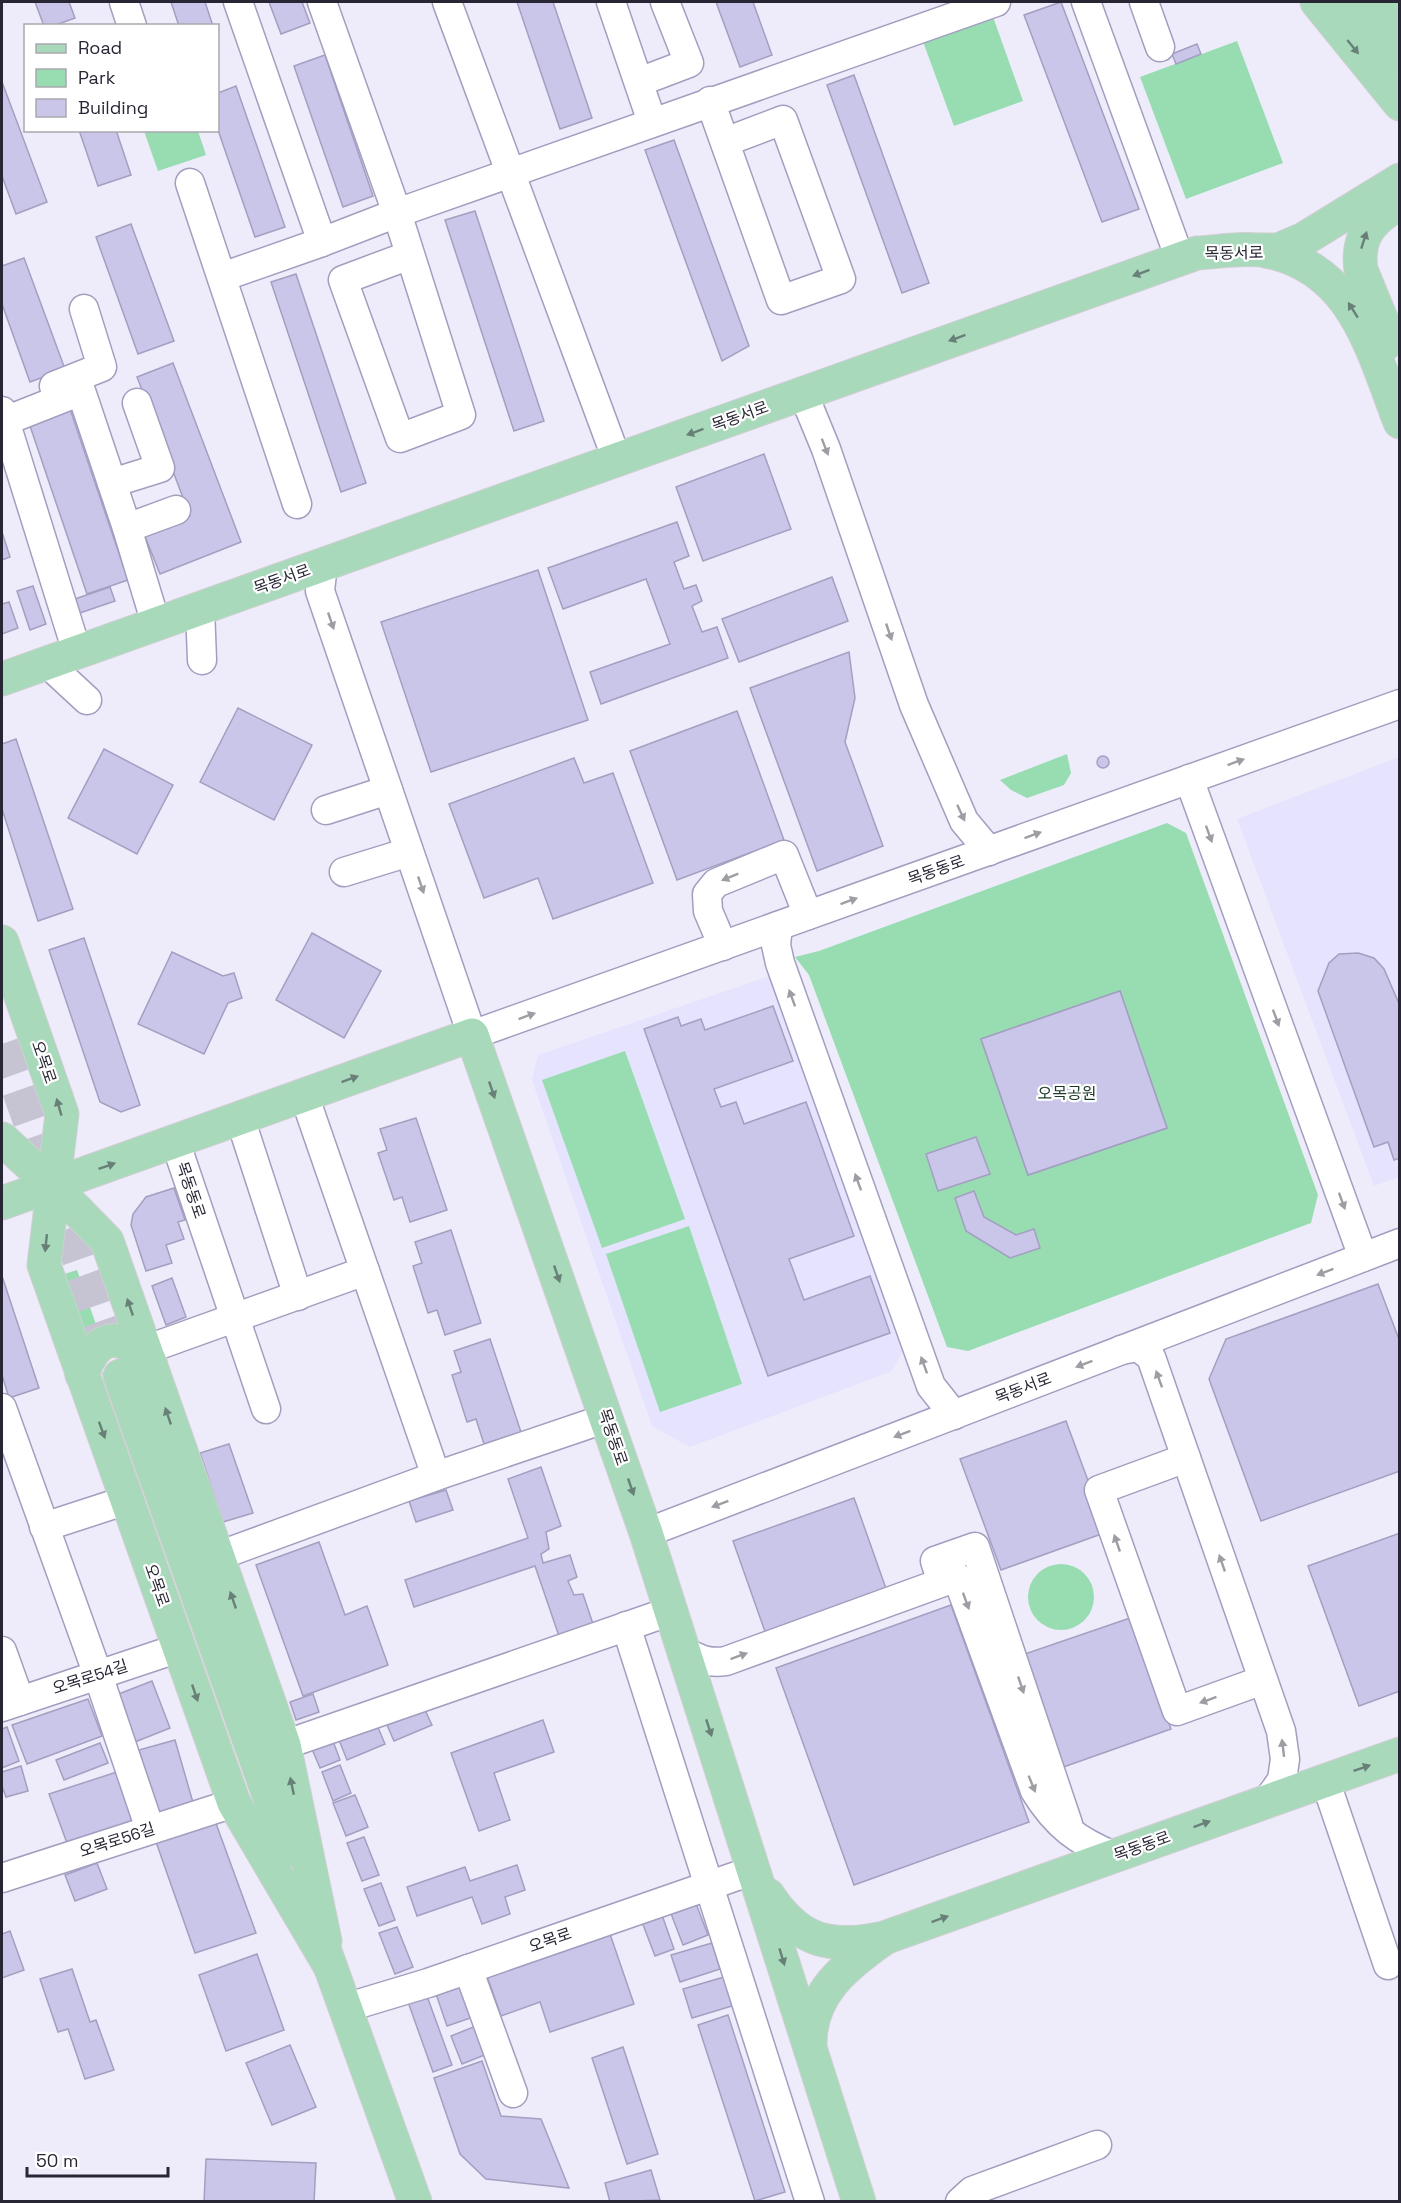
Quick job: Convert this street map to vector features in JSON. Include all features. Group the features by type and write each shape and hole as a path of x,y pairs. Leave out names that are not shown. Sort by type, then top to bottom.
{"main road":[{"path":"1317,2 1400,104"},
{"path":"1355,2 1400,57"},
{"path":"1389,2 1400,15"},
{"path":"1264,250 1278,250 1304,239 1400,180"},
{"path":"1383,377 1384,326 1361,270 1360,260 1364,237 1371,223 1400,203"},
{"name":"목동서로","path":"2,679 1197,253 1264,250 1301,261 1321,275 1346,299 1367,336 1400,422"},
{"name":"오목로","path":"2,942 62,1114 44,1265 234,1803 330,1966"},
{"name":"목동동로","path":"2,1203 472,1035 646,1533 859,2202"},
{"name":"오목로","path":"2,1139 52,1185 107,1241 284,1745 330,1966"},
{"path":"82,1375 88,1357 98,1346 114,1340 124,1341 147,1356"},
{"name":"오목로","path":"120,1376 415,2202"},
{"name":"목동동로","path":"750,1856 769,1897 800,1931 835,1944 861,1943 884,1938 1400,1754"},
{"name":"목동동로","path":"810,2047 810,2027 830,1984 858,1957 884,1938"}],"street":[{"path":"124,2 131,24"},
{"path":"238,2 322,242"},
{"path":"322,2 397,213 461,415 400,438 343,280 410,255"},
{"path":"447,2 617,460"},
{"path":"611,2 652,122"},
{"path":"639,82 689,63 665,2"},
{"path":"222,277 710,101 996,2"},
{"path":"1086,2 1180,259"},
{"path":"1144,2 1160,47"},
{"path":"710,101 781,300 841,279 783,120 725,142"},
{"path":"190,183 297,504"},
{"path":"3,413 102,367 84,309"},
{"path":"3,413 81,391 127,528 156,624"},
{"path":"803,393 826,449 914,705 964,821 989,851"},
{"path":"112,483 160,468 137,403"},
{"path":"3,413 77,652"},
{"path":"127,528 176,510"},
{"path":"323,564 320,591 472,1035"},
{"path":"200,608 202,660"},
{"path":"47,663 87,700"},
{"name":"목동동로","path":"472,1035 1400,704"},
{"path":"1189,779 1363,1257"},
{"path":"326,810 388,790"},
{"path":"344,872 409,852"},
{"path":"723,946 708,911 707,894 716,883 784,855 808,915"},
{"path":"778,926 776,945 780,963 931,1386 954,1415"},
{"path":"304,1095 436,1476"},
{"path":"240,1118 298,1296"},
{"name":"목동동로","path":"175,1142 266,1409"},
{"name":"목동서로","path":"646,1533 1400,1243"},
{"path":"147,1356 235,1319 365,1271"},
{"path":"1121,1350 1138,1347 1150,1358 1281,1731 1285,1759 1282,1780 1267,1801"},
{"path":"3,1415 98,1675 150,1829"},
{"path":"218,1556 436,1476 607,1418"},
{"path":"1186,1458 1099,1490 1102,1500 1177,1711 1263,1680"},
{"path":"44,1527 127,1500"},
{"path":"684,1651 706,1662 726,1661 957,1577 1035,1791 1049,1814 1072,1835 1093,1848 1114,1856"},
{"path":"284,1745 671,1611"},
{"path":"627,1626 810,2202"},
{"name":"오목로54길","path":"11,1704 179,1648"},
{"path":"2,1651 11,1704"},
{"path":"1325,1780 1388,1965"},
{"name":"오목로56길","path":"2,1878 234,1803"},
{"name":"오목로","path":"345,2008 468,1969 710,1885 750,1856"},
{"path":"468,1969 513,2093"},
{"path":"960,2202 972,2191 1097,2145"}],"shaded area":[{"path":"1399,757 1399,1177 1374,1186 1237,819"},
{"path":"773,975 904,1348 892,1371 690,1447 652,1426 532,1080 538,1055"}],"green space":[{"path":"992,14 1023,101 954,126 922,39"},
{"path":"1237,41 1283,163 1186,199 1140,77"},
{"path":"144,132 198,132 206,155 158,171"},
{"path":"1067,754 1071,773 1064,785 1027,798 1011,790 1000,780"},
{"name":"오목공원","path":"1167,823 1186,833 1318,1195 1311,1223 968,1351 947,1347 809,975 795,957 819,951"},
{"path":"625,1051 685,1219 602,1248 542,1080"},
{"path":"689,1226 742,1384 660,1412 606,1254"},
{"path":"77,1270 98,1330 80,1339 52,1278"},
{"path":"1061,1564 1074,1567 1084,1574 1091,1584 1094,1597 1091,1610 1084,1620 1074,1627 1061,1630 1048,1627 1038,1620 1031,1610 1028,1597 1031,1584 1038,1574 1048,1567"}],"building":[{"path":"35,2 69,2 75,18 58,24 43,24"},
{"path":"171,2 205,2 212,24 178,24"},
{"path":"269,2 302,2 310,23 281,34"},
{"path":"517,2 553,2 592,118 560,129"},
{"path":"716,2 753,2 772,55 740,67"},
{"path":"1061,2 1139,209 1102,222 1024,15"},
{"path":"1197,44 1201,54 1176,64 1172,54"},
{"path":"325,55 373,196 343,207 294,66"},
{"path":"854,75 929,283 902,293 827,85"},
{"path":"2,82 47,202 16,214 2,176"},
{"path":"236,86 285,227 255,237 219,132 219,93"},
{"path":"80,132 117,132 131,175 98,186"},
{"path":"674,140 749,346 722,361 645,150"},
{"path":"475,211 544,421 514,431 445,220"},
{"path":"131,224 174,341 138,354 96,237"},
{"path":"24,258 65,369 30,382 2,304 2,266"},
{"path":"296,274 366,483 341,492 271,282"},
{"path":"173,363 241,542 160,574 144,534 190,516 137,377"},
{"path":"70,409 128,580 87,594 29,423"},
{"path":"764,454 791,529 703,561 676,487"},
{"path":"677,522 689,556 674,562 684,589 696,585 702,601 692,606 702,632 717,627 728,658 601,704 590,672 670,644 646,579 563,609 548,568"},
{"path":"2,532 10,557 2,560"},
{"path":"538,570 588,720 431,772 381,622"},
{"path":"832,577 848,621 739,662 722,619"},
{"path":"33,586 46,624 30,630 17,591"},
{"path":"110,587 115,601 74,615 69,601"},
{"path":"9,602 18,628 2,634 2,604"},
{"path":"849,652 855,698 845,742 883,846 817,871 750,688"},
{"path":"238,708 312,745 274,820 200,782"},
{"path":"737,711 784,840 677,880 630,751"},
{"path":"16,739 73,909 38,921 2,809 2,744"},
{"path":"104,749 173,785 137,854 68,818"},
{"path":"1105,756 1109,762 1105,768 1101,768 1097,760"},
{"path":"574,758 584,783 613,773 653,883 553,919 538,878 484,898 449,804"},
{"path":"312,933 381,971 344,1038 276,1000"},
{"path":"84,938 140,1105 121,1112 100,1102 49,950"},
{"path":"172,952 223,976 234,973 242,998 228,1003 204,1054 138,1024"},
{"path":"1358,953 1374,958 1384,969 1400,1006 1400,1158 1394,1160 1388,1142 1374,1147 1318,991 1329,963 1339,954"},
{"name":"오목공원","path":"1120,991 1167,1128 1028,1175 981,1039","holes":["1109,1014 1144,1116 1040,1151 1005,1050"]},
{"path":"1120,991 1167,1128 1028,1175 981,1039"},
{"path":"773,1006 793,1061 714,1089 721,1107 736,1102 744,1124 806,1102 854,1236 789,1259 804,1300 870,1276 890,1333 768,1376 644,1029 678,1017 681,1026 701,1019 705,1030"},
{"path":"416,1118 447,1210 410,1222 402,1197 394,1200 378,1153 387,1150 380,1129"},
{"path":"976,1137 990,1174 938,1191 926,1154"},
{"path":"174,1188 185,1220 178,1222 184,1239 166,1245 172,1263 146,1271 131,1225 133,1214 146,1197"},
{"path":"974,1191 984,1217 1016,1235 1034,1229 1040,1248 1010,1258 966,1231 955,1198"},
{"path":"451,1230 481,1323 445,1335 437,1310 428,1313 413,1266 422,1263 415,1242"},
{"path":"2,1276 39,1388 9,1398 2,1375"},
{"path":"172,1278 186,1317 166,1325 152,1286"},
{"path":"1378,1284 1400,1342 1400,1471 1261,1521 1209,1379 1226,1339"},
{"path":"490,1339 521,1432 484,1444 476,1419 467,1422 452,1375 461,1372 454,1351"},
{"path":"1066,1421 1107,1532 1001,1570 960,1459"},
{"path":"229,1444 253,1513 223,1522 200,1453"},
{"path":"541,1467 561,1526 546,1532 549,1549 541,1554 543,1563 570,1555 577,1577 568,1581 574,1595 583,1594 593,1624 559,1636 535,1566 414,1607 405,1580 528,1538 508,1479"},
{"path":"446,1490 453,1510 416,1522 409,1501"},
{"path":"854,1498 889,1597 768,1640 733,1541"},
{"path":"1400,1533 1400,1691 1359,1706 1308,1566"},
{"path":"319,1542 345,1615 367,1606 388,1665 303,1696 256,1565"},
{"path":"951,1605 1029,1822 854,1885 776,1668"},
{"path":"1133,1617 1171,1729 1055,1770 1016,1657"},
{"path":"152,1681 170,1728 130,1744 111,1697"},
{"path":"313,1694 319,1712 296,1720 290,1702"},
{"path":"88,1699 102,1736 27,1764 12,1725"},
{"path":"425,1710 432,1725 394,1741 387,1725"},
{"path":"543,1720 554,1752 494,1773 510,1820 479,1831 451,1753"},
{"path":"377,1725 385,1744 347,1760 339,1740"},
{"path":"7,1727 19,1761 2,1768 2,1729"},
{"path":"175,1740 194,1806 158,1816 139,1750"},
{"path":"333,1741 340,1760 320,1768 312,1749"},
{"path":"100,1743 108,1763 64,1780 56,1760"},
{"path":"340,1765 351,1793 333,1801 322,1772"},
{"path":"21,1766 28,1791 6,1797 2,1786 2,1772"},
{"path":"117,1772 133,1821 67,1843 49,1794"},
{"path":"355,1795 368,1827 346,1836 333,1803"},
{"path":"214,1818 256,1933 195,1953 155,1839"},
{"path":"364,1837 379,1875 362,1881 347,1843"},
{"path":"97,1863 107,1889 75,1901 65,1875"},
{"path":"517,1865 525,1890 505,1897 510,1914 482,1924 472,1897 417,1916 407,1887 465,1867 470,1881"},
{"path":"381,1883 395,1920 379,1926 364,1889"},
{"path":"695,1901 708,1935 683,1945 670,1911"},
{"path":"662,1915 674,1949 655,1956 642,1922"},
{"path":"397,1927 413,1967 395,1974 379,1933"},
{"path":"10,1931 24,1970 2,1978 2,1934"},
{"path":"610,1934 634,2004 550,2032 540,2002 501,2016 487,1976"},
{"path":"712,1943 720,1969 680,1982 671,1955"},
{"path":"257,1954 284,2030 226,2051 199,1975"},
{"path":"72,1969 90,2022 96,2020 114,2070 85,2079 68,2029 58,2032 40,1979"},
{"path":"724,1977 732,2006 692,2018 683,1989"},
{"path":"467,1980 479,2015 447,2026 435,1991"},
{"path":"427,1996 452,2065 433,2072 408,2002"},
{"path":"728,2015 785,2192 755,2201 698,2025"},
{"path":"476,2026 487,2054 462,2064 451,2036"},
{"path":"290,2045 316,2107 272,2125 246,2063"},
{"path":"623,2047 658,2154 627,2164 592,2058"},
{"path":"482,2061 501,2116 541,2119 569,2188 486,2179 460,2154 434,2078"},
{"path":"206,2159 316,2163 314,2202 204,2202"},
{"path":"651,2170 660,2200 610,2202 605,2183"}],"tunnel":[{"path":"2,1044 120,1376"}]}
